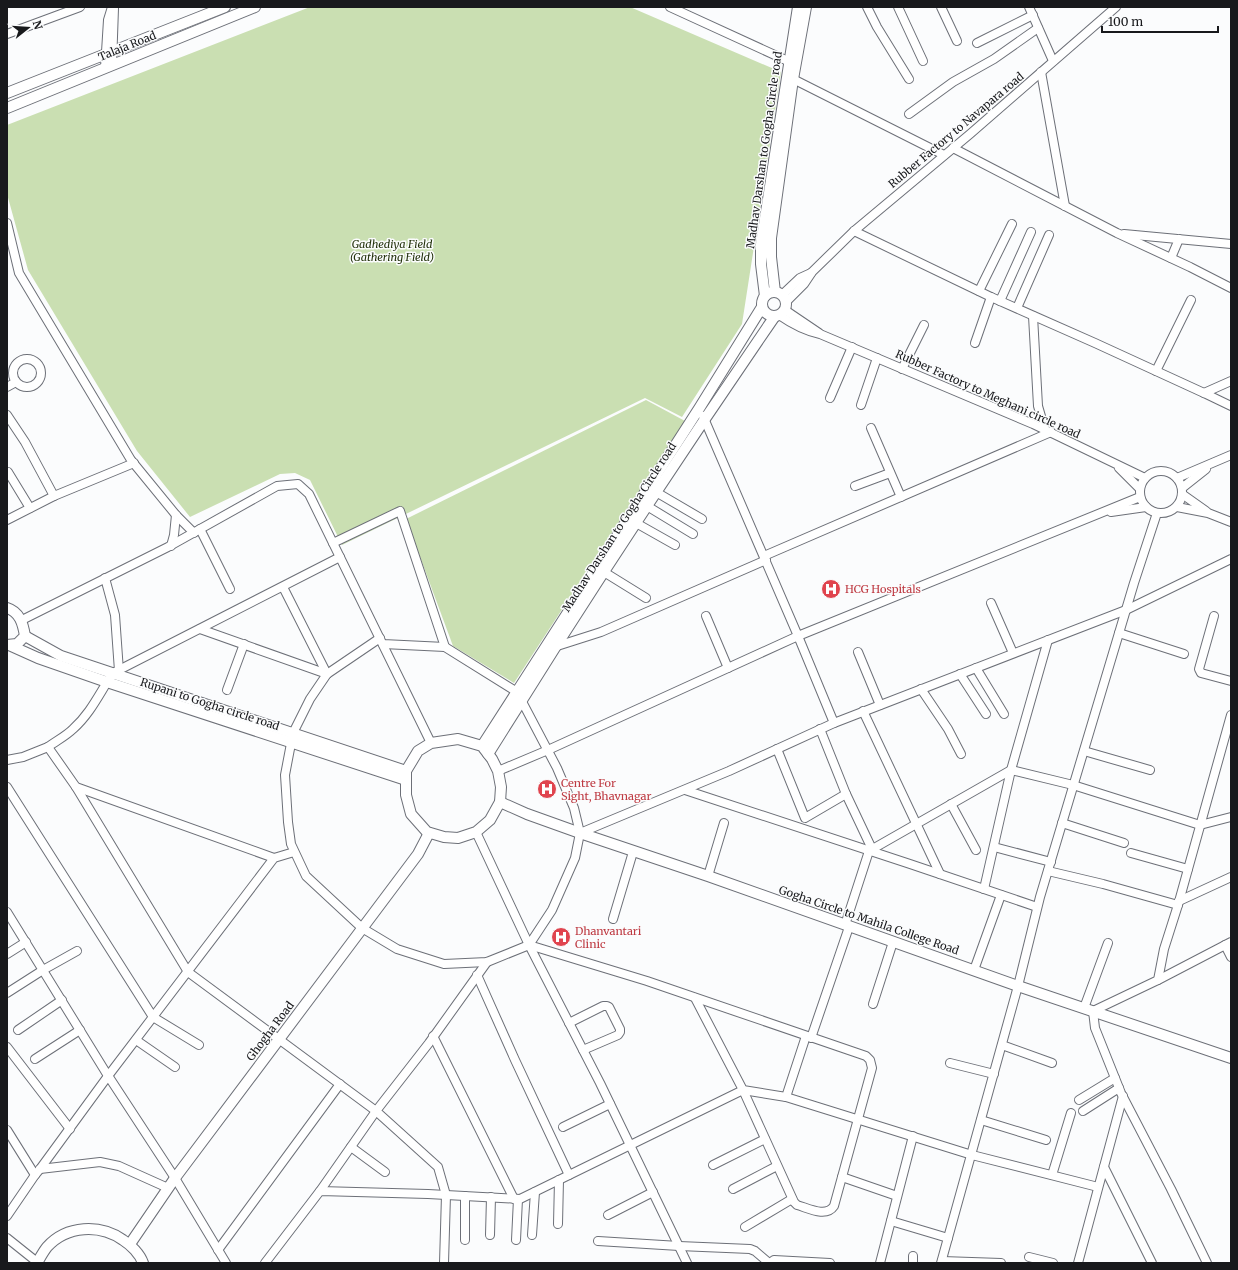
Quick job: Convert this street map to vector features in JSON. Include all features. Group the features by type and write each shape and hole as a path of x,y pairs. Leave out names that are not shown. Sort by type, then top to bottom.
{"main road":[{"name":"Talaja Road","path":"7,93 225,7"},
{"name":"Talaja Road","path":"7,108 256,7"},
{"name":"Madhav Darshan to Gogha Circle road","path":"485,750 517,692 700,408 762,307 765,296 761,264 761,244 790,77 790,62 798,7"},
{"path":"780,305 771,253 771,238 790,77 806,7"},
{"path":"765,296 768,294 780,305"},
{"name":"Madhav Darshan to Gogha Circle road","path":"485,750 522,701 636,522 780,305"},
{"path":"762,307 767,313 780,305"},
{"path":"7,608 12,609 22,620 25,636 17,644 8,645"},
{"name":"Rupani to Gogha circle road","path":"25,636 62,656 291,744 406,775"},
{"name":"Rupani to Gogha circle road","path":"8,645 38,658 113,675 293,733 406,775"},
{"path":"458,739 485,750 498,770 501,787 500,802 490,820 476,832 458,838 444,837 429,833 411,814 406,795 406,775 418,751 431,743 458,739"},
{"name":"Gogha Circle to Mahila College Road","path":"500,802 527,814 634,852 708,876 1018,986 1231,1058"},
{"name":"Ghogha Road","path":"130,1244 175,1178 418,854 429,833"},
{"path":"37,1263 48,1247 62,1236 79,1230 97,1229 114,1234 130,1244 142,1259 143,1263"}],"street":[{"path":"7,34 80,7"},
{"path":"109,67 108,20 113,7"},
{"path":"670,7 790,62"},
{"path":"867,7 877,27 909,78"},
{"path":"898,7 922,61"},
{"path":"941,7 957,41"},
{"path":"1029,7 1053,62"},
{"name":"Rubber Factory to Navapara road","path":"780,305 800,278 812,272 854,231 953,148 1116,7"},
{"path":"978,43 1033,15"},
{"path":"909,114 952,82 994,59 1038,28"},
{"path":"1041,72 1064,206"},
{"path":"790,77 944,155"},
{"path":"953,148 1117,233 1231,288"},
{"path":"7,223 10,251 20,273 134,463 176,515 197,531 230,589"},
{"path":"979,292 1012,224"},
{"path":"854,231 979,292 1156,370 1231,406"},
{"path":"1000,301 1031,232"},
{"path":"1117,233 1231,244"},
{"path":"1016,308 1049,235"},
{"path":"1171,258 1179,239"},
{"path":"974,343 991,297"},
{"path":"1156,370 1191,300"},
{"name":"Rubber Factory to Meghani circle road","path":"780,305 820,334 1048,431 1145,478"},
{"path":"544,650 601,632 1048,431 1038,406 1033,316"},
{"path":"902,369 924,325"},
{"path":"830,398 852,347"},
{"path":"861,405 877,358"},
{"path":"1204,393 1231,381"},
{"path":"7,387 16,382"},
{"path":"700,408 834,723"},
{"path":"7,415 25,442 54,496"},
{"path":"870,428 900,497"},
{"path":"1177,478 1231,455"},
{"path":"7,520 54,496 134,463"},
{"path":"1116,464 1140,493 1146,507 1151,511 1164,514 1177,507 1182,491 1214,463"},
{"path":"498,770 548,750 798,636 1099,514 1140,493 1145,478 1158,471 1171,474 1177,478 1182,491 1208,513"},
{"path":"8,472 30,508"},
{"path":"855,486 890,473"},
{"path":"22,620 170,546 277,486 298,484 309,494 431,743"},
{"path":"656,492 702,520"},
{"path":"647,506 693,534"},
{"path":"1099,514 1146,507"},
{"path":"1177,507 1208,513 1231,522"},
{"path":"333,543 400,511 445,647"},
{"path":"1001,1263 942,1262 1018,986 1050,862 1126,610 1157,513"},
{"path":"170,546 174,535 176,515"},
{"path":"636,522 675,545"},
{"path":"113,675 340,557"},
{"path":"580,833 684,790 834,723 1126,610 1231,559"},
{"path":"604,572 646,598"},
{"path":"7,760 23,757 48,747 73,729 97,700 113,675 118,648 115,615 105,578"},
{"path":"282,587 327,674"},
{"path":"991,603 1013,653"},
{"path":"706,616 728,668"},
{"path":"1214,616 1198,669 1201,673 1231,681"},
{"path":"200,629 327,674"},
{"path":"1119,633 1184,654"},
{"path":"984,889 1011,770 1048,640"},
{"path":"381,641 445,647 517,692 548,750 574,808 580,833 576,858 552,910 529,945 487,962 444,964 397,949 362,928 306,876 294,852 291,844 288,822 285,775 293,733 310,699 327,674 381,641"},
{"path":"227,690 244,644"},
{"path":"858,652 880,705"},
{"path":"976,668 1004,714"},
{"path":"960,674 986,714"},
{"path":"921,689 948,729 962,754"},
{"path":"863,712 940,874"},
{"path":"1158,980 1164,949 1179,903 1231,715"},
{"path":"786,1097 847,926 871,850 846,794 820,729"},
{"path":"48,747 76,787 188,972 376,1111 438,1167 446,1195 444,1263"},
{"path":"777,749 805,818 846,794"},
{"path":"1084,751 1150,770"},
{"path":"871,850 1011,770 1074,785 1200,825 1231,817"},
{"path":"7,787 153,1017 199,1045"},
{"path":"76,787 274,858"},
{"path":"684,790 871,850 1037,908"},
{"path":"952,804 976,850"},
{"path":"708,876 724,822"},
{"path":"1062,823 1124,843"},
{"path":"476,832 529,945 610,1104 687,1263"},
{"path":"994,847 1050,862"},
{"path":"7,1216 108,1076 274,858 294,852"},
{"path":"613,919 634,852"},
{"path":"1131,854 1188,869"},
{"path":"1048,871 1179,903 1231,877"},
{"path":"974,970 1001,895"},
{"path":"7,912 108,1076 175,1178 226,1263"},
{"path":"7,954 26,942"},
{"path":"873,1004 893,942"},
{"path":"1108,943 1089,1010 1121,1092 1207,1263"},
{"path":"1089,1010 1158,980 1228,944 1231,957"},
{"path":"529,945 647,981 866,1056 870,1060 872,1068 834,1206 828,1212 824,1213 797,1205 792,1199 742,1090 695,998"},
{"path":"7,993 43,970 77,951"},
{"path":"265,1263 320,1191 376,1111 487,962"},
{"path":"477,975 569,1175"},
{"path":"18,1030 62,1000"},
{"path":"569,1023 603,1006 609,1007 620,1029 620,1032 583,1050"},
{"path":"35,1059 80,1030"},
{"path":"433,1036 516,1199 516,1240"},
{"path":"136,1040 175,1067"},
{"path":"1002,1045 1052,1063"},
{"path":"7,1047 70,1129"},
{"path":"950,1063 994,1074"},
{"path":"1079,1100 1115,1078"},
{"path":"218,1250 340,1084"},
{"path":"320,1191 516,1199 535,1192 742,1090 786,1097 972,1155 1098,1187"},
{"path":"1083,1111 1121,1092"},
{"path":"1078,1263 1104,1167 1121,1092"},
{"path":"563,1127 610,1104"},
{"path":"1052,1175 1071,1113"},
{"path":"981,1120 1046,1140"},
{"path":"7,1130 38,1172"},
{"path":"880,1263 913,1136"},
{"path":"713,1165 765,1139"},
{"path":"351,1147 385,1172"},
{"path":"38,1172 88,1163 110,1164 119,1166 168,1188"},
{"path":"733,1189 777,1166"},
{"path":"1104,1167 1152,1263"},
{"path":"842,1177 897,1196"},
{"path":"558,1224 559,1180"},
{"path":"532,1235 535,1192"},
{"path":"608,1215 653,1192"},
{"path":"465,1240 466,1196"},
{"path":"490,1235 491,1197"},
{"path":"745,1227 792,1199"},
{"path":"891,1221 948,1238"},
{"path":"7,1238 37,1263"},
{"path":"598,1241 679,1246 750,1248 756,1251 769,1263 774,1260 828,1263"},
{"path":"1029,1257 1053,1263"}],"green space":[{"name":"Gadhediya Field (Gathering Field)","path":"310,7 630,7 781,72 742,324 682,417 645,398 342,545 310,480 295,473 280,474 190,517 137,451 28,270 7,194 7,125"},
{"path":"646,400 685,421 514,683 453,646 406,519"}],"place":[{"name":"HCG Hospitals","path":"831,589"},
{"name":"Centre For Sight, Bhavnagar","path":"547,789"},
{"name":"Dhanvantari Clinic","path":"561,937"}]}
